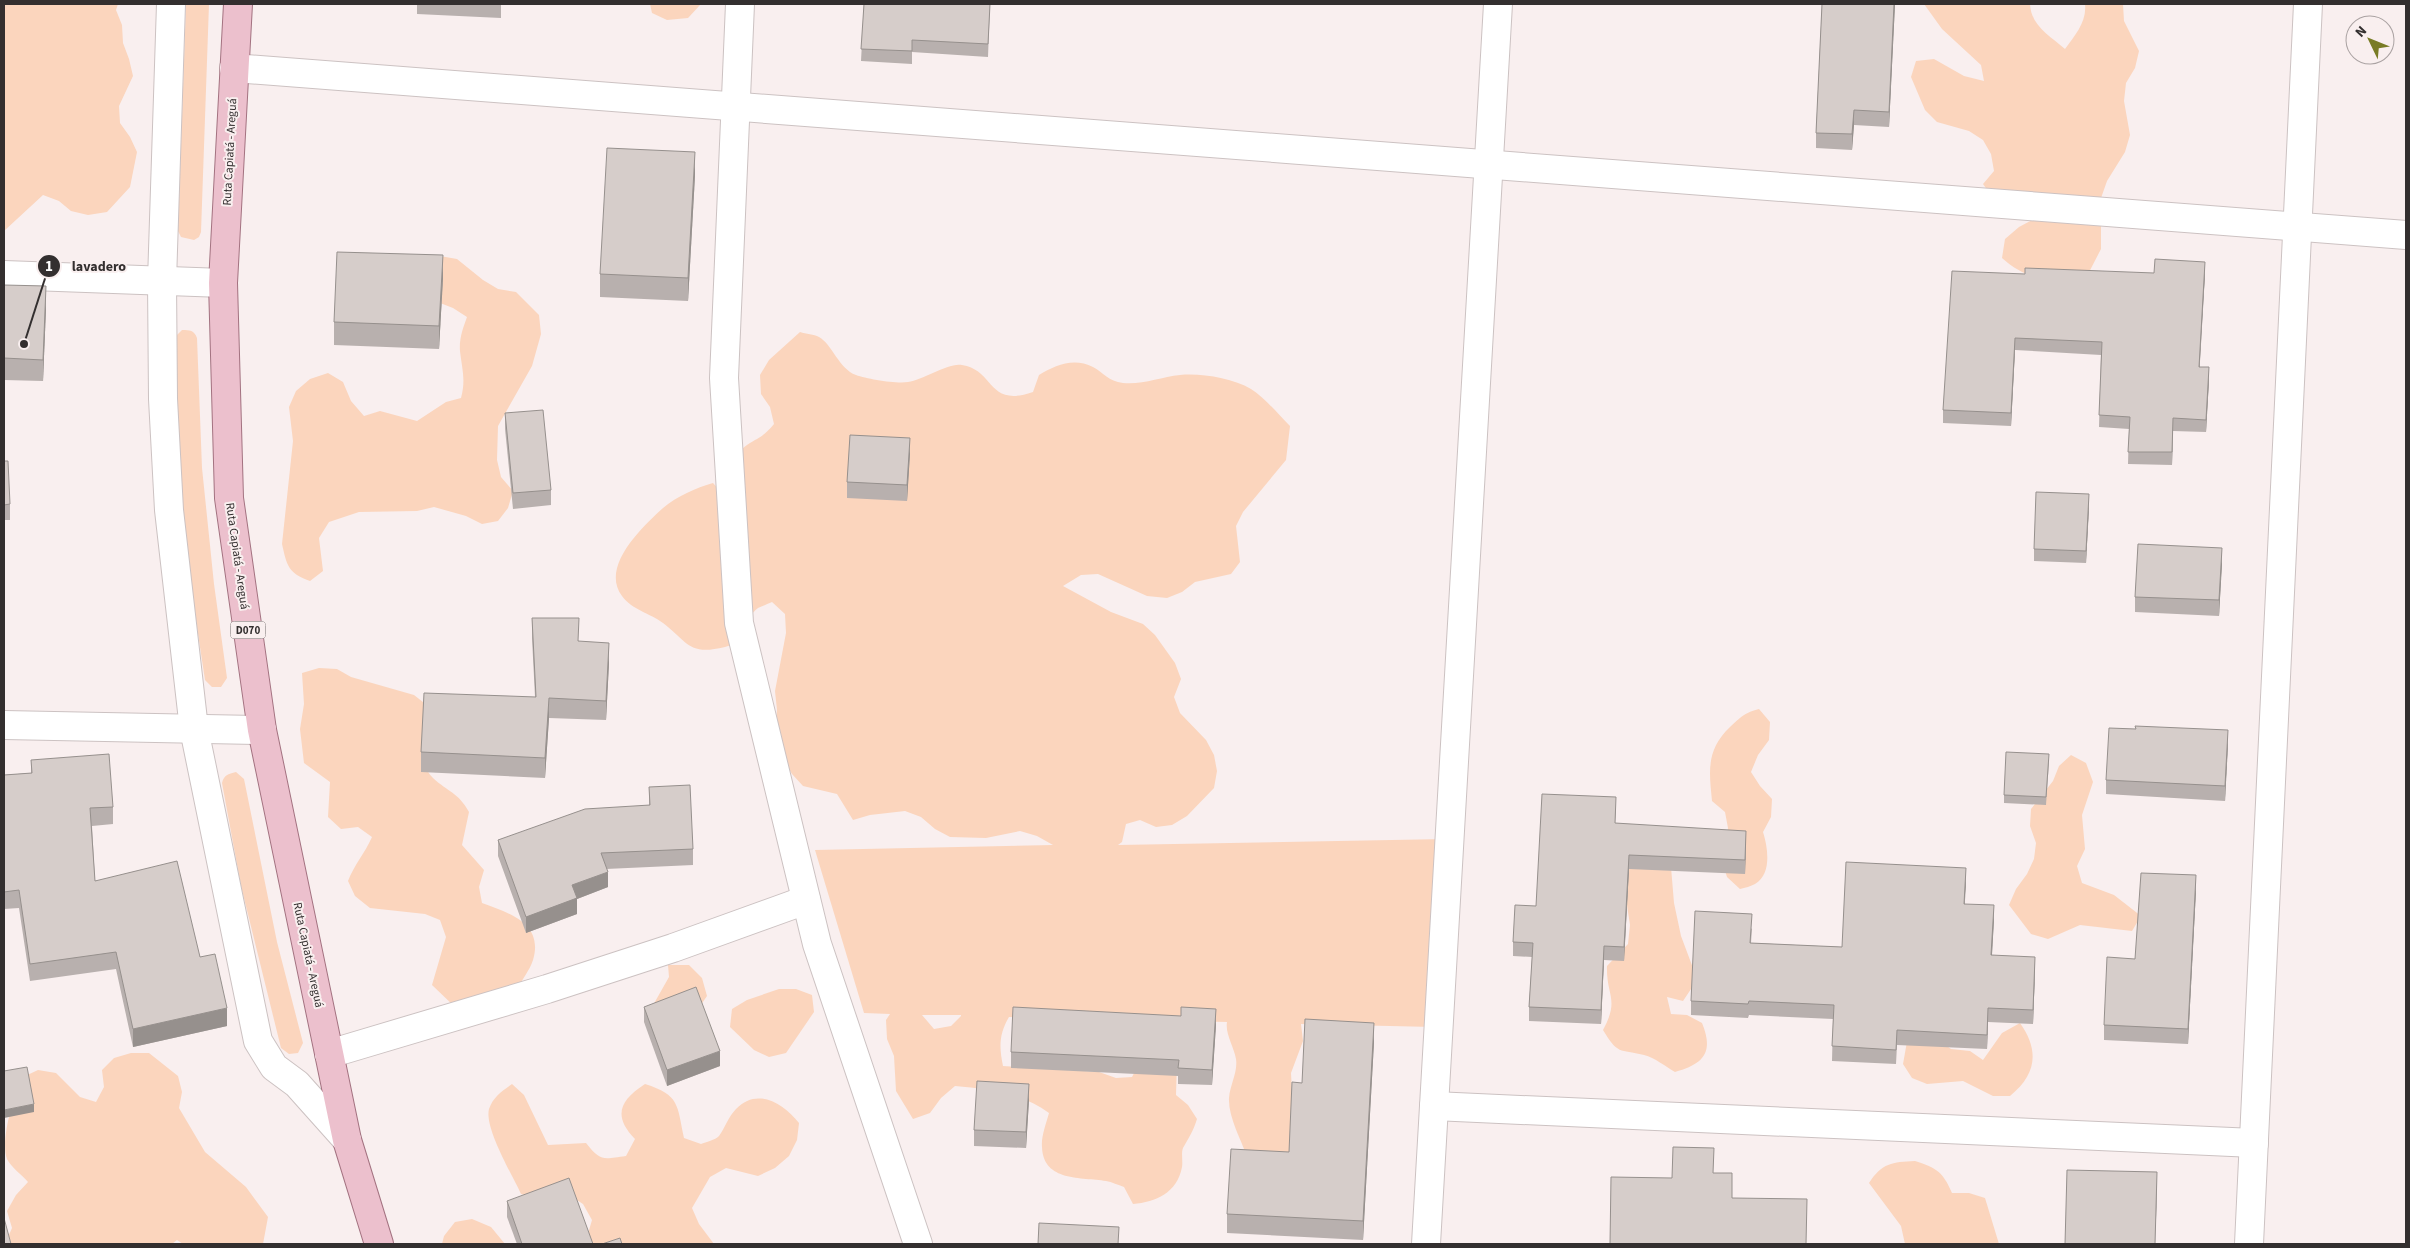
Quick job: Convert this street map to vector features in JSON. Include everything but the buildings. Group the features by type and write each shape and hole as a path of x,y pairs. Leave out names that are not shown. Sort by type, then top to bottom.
{"main road":[{"name":"Ruta Capiatá - Areguá","path":"238,4 223,283 229,498 262,730 347,1140 379,1244"}],"street":[{"path":"171,4 162,281 163,399 169,510 194,729 258,1041 274,1067 303,1091 347,1140"},
{"path":"740,4 724,378 739,623 817,944 918,1244"},
{"path":"1426,1244 1498,4"},
{"path":"2250,1244 2308,4"},
{"path":"234,68 2406,235"},
{"path":"4,274 223,283"},
{"path":"4,725 262,730"},
{"path":"329,1054 547,989 673,948 806,900"},
{"path":"1434,1106 2254,1143"}],"shaded area":[{"path":"4,4 118,4 116,10 122,25 123,43 133,76 119,106 120,123 130,137 137,152 130,187 107,212 88,215 71,211 59,201 43,195 4,231"},
{"path":"186,4 209,4 201,232 199,237 194,240 181,237 178,231"},
{"path":"650,4 701,4 688,18 667,20 652,13"},
{"path":"1924,4 2030,4 2031,12 2042,30 2065,49 2082,22 2085,4 2123,4 2124,21 2139,51 2135,68 2126,83 2124,101 2130,135 2125,152 2107,181 2101,198 2101,249 2085,280 2051,280 2031,276 2012,266 2002,258 2005,239 2019,227 2038,217 1993,198 1983,184 1994,171 1991,154 1983,140 1969,131 1937,122 1925,110 1911,77 1916,61 1934,59 1964,76 1984,81 1981,65 1942,29"},
{"path":"440,256 457,259 483,280 498,289 516,292 539,315 541,334 532,366 498,426 497,460 501,477 513,491 508,508 498,521 482,524 466,516 434,507 417,511 359,512 329,522 319,538 323,571 310,581 293,572 285,558 282,544 293,441 289,407 296,391 310,379 328,373 343,382 351,401 364,416 380,411 417,421 446,402 461,398 463,369 460,342 467,317 453,308 422,296"},
{"path":"182,330 195,333 197,338 202,468 214,584 227,678 221,687 212,687 205,680 190,581 179,470 174,338"},
{"path":"800,332 815,335 824,340 845,368 861,377 889,382 908,382 950,366 962,365 973,368 999,392 1007,395 1018,396 1033,392 1039,375 1058,365 1072,362 1086,364 1097,369 1110,379 1123,383 1137,383 1180,375 1207,376 1226,379 1251,389 1266,401 1290,426 1286,460 1243,512 1236,526 1240,562 1231,574 1195,582 1182,592 1167,598 1147,596 1098,574 1081,575 1063,586 1111,612 1143,624 1155,635 1175,663 1181,679 1174,697 1180,713 1206,740 1214,755 1217,771 1214,788 1187,816 1172,825 1156,827 1140,820 1126,824 1122,842 1118,845 1446,839 1434,1027 1301,1024 1303,1041 1291,1073 1290,1153 1247,1157 1229,1105 1236,1059 1227,1031 1227,1022 1009,1017 1003,1029 1001,1053 1003,1066 1099,1072 1116,1078 1132,1077 1141,1060 1177,1060 1176,1095 1188,1105 1197,1119 1183,1148 1182,1167 1175,1183 1170,1190 1150,1201 1133,1204 1124,1187 1106,1181 1065,1176 1049,1167 1044,1158 1042,1143 1049,1113 1039,1106 1016,1096 955,1086 941,1098 930,1113 913,1119 896,1091 894,1056 887,1039 886,1020 890,1014 864,1013 815,850 1053,845 1037,836 1020,831 986,838 950,837 935,829 921,817 905,811 870,815 853,820 837,794 803,786 792,774 774,745 777,710 775,691 786,633 785,614 772,602 760,607 750,617 738,640 725,647 703,650 689,646 663,623 631,605 622,596 617,585 616,573 620,560 626,548 645,526 668,504 693,490 713,483 722,493 731,467 738,454 774,424 770,407 761,394 760,375 769,360","holes":["922,1015 961,1015 951,1026 934,1029"]},
{"path":"319,668 337,669 351,677 414,695 428,706 423,744 424,763 433,778 457,796 469,812 462,845 484,870 479,887 482,903 522,921 529,928 533,937 535,947 533,960 516,991 456,1008 432,985 446,937 440,920 425,914 370,908 355,896 348,881 372,837 358,827 341,829 328,817 330,782 304,763 300,729 304,704 302,673"},
{"path":"1759,709 1770,722 1769,740 1758,755 1751,772 1772,799 1771,817 1763,832 1767,860 1764,874 1760,880 1753,885 1740,889 1727,877 1722,861 1728,828 1725,812 1712,801 1710,770 1713,753 1722,736 1743,716"},
{"path":"2071,755 2086,763 2093,782 2082,815 2085,849 2077,866 2082,883 2114,895 2141,916 2132,931 2080,925 2048,939 2031,934 2009,905 2034,859 2036,843 2030,826 2031,809 2053,781 2059,766"},
{"path":"236,772 244,779 277,942 303,1043 298,1053 289,1054 281,1048 241,886 222,783 227,775"},
{"path":"1621,866 1671,867 1674,903 1681,936 1693,968 1693,986 1683,1001 1667,997 1671,1014 1687,1015 1702,1023 1707,1042 1704,1055 1699,1061 1675,1072 1648,1056 1620,1050 1612,1044 1603,1030 1611,1011 1607,966 1628,944 1630,925"},
{"path":"668,965 689,965 702,978 707,996 698,1009 652,1007 669,977"},
{"path":"779,989 796,989 812,995 814,1012 786,1053 769,1057 754,1050 730,1027 732,1009 747,1000"},
{"path":"1915,997 1937,1039 1951,1049 1970,1051 1983,1060 2002,1033 2020,1023 2031,1043 2032,1062 2030,1071 2019,1088 2010,1096 1993,1096 1963,1081 1927,1084 1912,1078 1903,1064"},
{"path":"131,1053 149,1053 178,1076 182,1092 179,1108 205,1152 246,1187 268,1217 263,1244 183,1244 177,1240 172,1244 5,1244 12,1228 7,1211 16,1195 28,1182 9,1162 5,1151 9,1118 21,1078 38,1070 56,1073 80,1097 96,1102 104,1087 102,1070 114,1058"},
{"path":"512,1084 524,1095 548,1145 586,1143 595,1153 603,1158 626,1156 635,1139 624,1123 622,1109 629,1097 645,1084 665,1092 671,1097 678,1109 684,1138 701,1144 715,1139 719,1136 736,1109 744,1102 761,1098 778,1104 799,1123 797,1140 789,1156 775,1168 758,1176 726,1168 710,1177 692,1208 699,1224 714,1244 580,1244 587,1237 592,1220 583,1204 569,1195 538,1199 521,1194 495,1139 491,1128 489,1109 495,1098"},
{"path":"1915,1161 1929,1166 1942,1175 1952,1193 1969,1193 1985,1198 1999,1244 1905,1244 1901,1226 1869,1183 1878,1171 1888,1165"},
{"path":"472,1219 491,1227 505,1244 442,1244 444,1236 455,1222"}],"place":[{"name":"lavadero","path":"24,344"}]}
